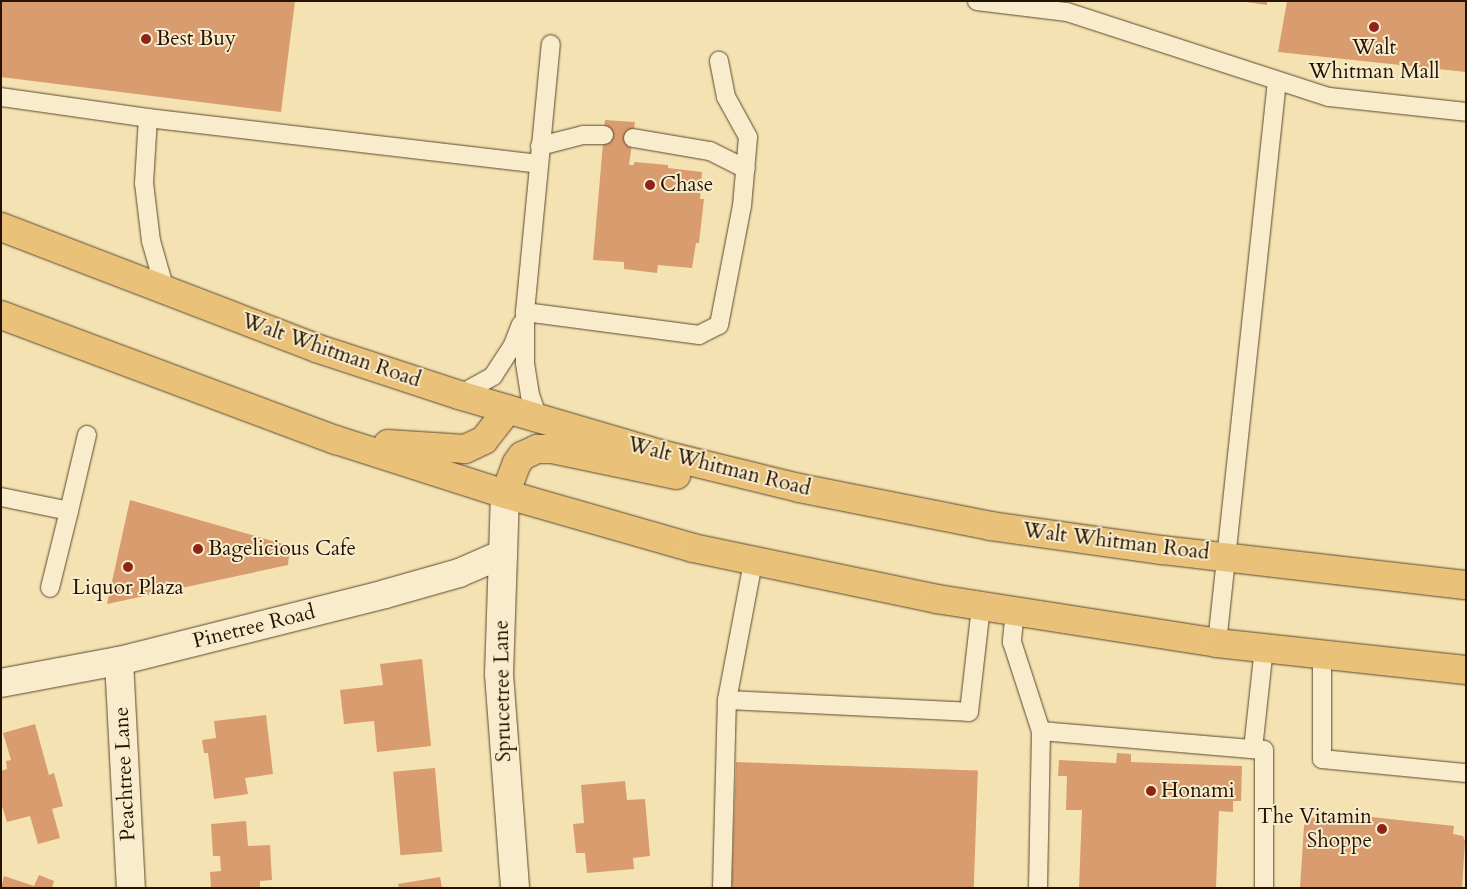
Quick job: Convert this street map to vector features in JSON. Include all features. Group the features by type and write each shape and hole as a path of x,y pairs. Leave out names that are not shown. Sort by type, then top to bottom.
{"main road":[{"name":"Walt Whitman Road","path":"1,227 316,348 459,395 664,455 799,488 991,526 1227,557 1466,584"},
{"path":"2,321 336,440 505,494 692,548 820,578 1016,612 1217,643 1466,670"},
{"path":"336,440 465,449 484,440 508,409"},
{"path":"505,494 517,463 522,456 537,449 570,453 664,474 799,488"}],"street":[{"name":"Sprucetree Lane","path":"505,494 499,674 515,888"},
{"name":"Pinetree Road","path":"1,683 119,661 385,594 459,573 503,554"},
{"name":"Peachtree Lane","path":"119,661 131,888"}],"lane":[{"path":"977,1 1066,12 1329,97 1466,112"},
{"path":"538,418 526,369 526,312 538,164 551,44"},
{"path":"526,312 698,335 719,325 742,206 748,138 726,97 719,61"},
{"path":"1217,643 1277,81"},
{"path":"1,97 148,118 538,164"},
{"path":"148,118 144,183 151,241 165,290"},
{"path":"540,146 584,135 604,135"},
{"path":"633,138 710,151 746,169"},
{"path":"459,395 493,376 513,345 526,312"},
{"path":"50,588 87,435"},
{"path":"1,497 69,511"},
{"path":"722,888 725,719 752,562"},
{"path":"727,700 969,712 981,606"},
{"path":"1016,612 1012,642 1041,731 1038,888"},
{"path":"1253,749 1264,648"},
{"path":"1322,654 1322,759 1466,773"},
{"path":"1041,731 1264,750 1264,888"}],"building":[{"name":"Best Buy","path":"1,1 295,1 281,112 1,77"},
{"name":"Walt Whitman Mall","path":"1239,1 1267,1 1267,5"},
{"name":"Walt Whitman Mall","path":"1287,1 1466,1 1466,72 1278,52"},
{"name":"Chase","path":"605,120 635,122 629,165 634,165 634,162 668,165 668,168 702,172 700,199 704,199 699,243 696,243 692,268 658,265 657,273 624,269 624,262 593,260"},
{"path":"130,500 290,546 288,565 107,604"},
{"path":"422,659 431,746 377,752 374,721 344,724 340,690 383,685 380,664"},
{"path":"266,715 273,774 245,778 248,794 214,799 208,753 204,753 202,740 216,738 214,721"},
{"path":"35,724 49,775 54,773 63,806 52,809 60,838 38,844 30,816 7,822 1,803 1,771 7,769 6,761 11,760 3,733"},
{"path":"1117,753 1131,754 1131,762 1242,766 1241,801 1233,801 1233,812 1219,811 1216,888 1079,888 1082,810 1066,810 1067,776 1058,776 1059,760 1116,763"},
{"path":"736,762 978,770 974,888 732,888"},
{"path":"435,768 442,852 400,855 393,772"},
{"path":"625,781 627,800 645,799 650,856 633,858 634,869 587,873 585,853 576,853 573,824 584,823 581,785"},
{"path":"1316,811 1454,826 1453,834 1463,836 1465,841 1462,888 1300,888 1304,826 1309,817 1315,818"},
{"path":"246,821 248,846 270,845 272,880 260,881 260,888 211,888 210,872 221,871 220,856 213,856 211,824"},
{"path":"39,875 54,881 52,888 1,888 4,876 34,886"},
{"path":"440,877 442,888 399,888 398,884"}],"place":[{"name":"Walt Whitman Mall","path":"1374,27"},
{"name":"Best Buy","path":"146,39"},
{"name":"Chase","path":"650,185"},
{"name":"Bagelicious Cafe","path":"198,549"},
{"name":"Liquor Plaza","path":"128,567"},
{"name":"Honami","path":"1151,791"},
{"name":"The Vitamin Shoppe","path":"1382,829"}]}
